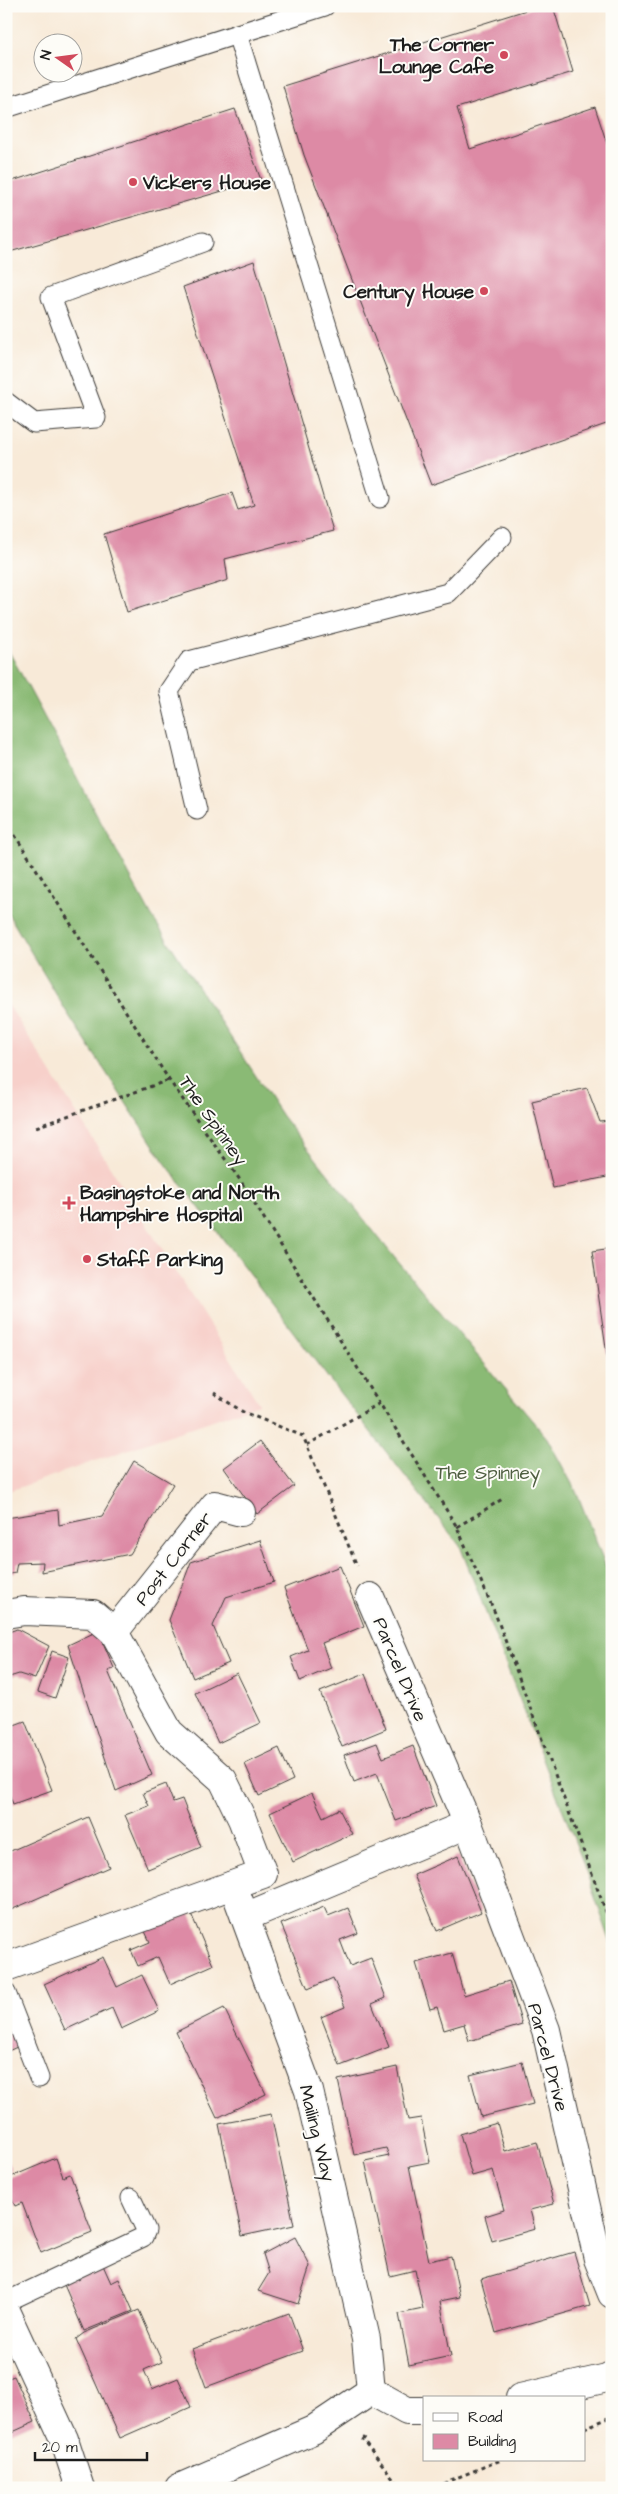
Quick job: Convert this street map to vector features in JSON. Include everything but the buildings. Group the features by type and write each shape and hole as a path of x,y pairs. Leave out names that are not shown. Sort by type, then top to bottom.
{"street":[{"name":"Post Corner","path":"114,1632 214,1505 241,1512"},
{"name":"Parcel Drive","path":"370,1597 468,1824 546,2030 598,2259 612,2294"},
{"path":"6,1614 24,1612 93,1614 114,1632 169,1732 223,1780 242,1819 263,1874 6,1966"},
{"path":"245,1918 468,1824"},
{"name":"Mailing Way","path":"232,1884 309,2091 366,2339 371,2391"},
{"path":"6,2313 64,2440 80,2488"},
{"path":"529,2396 607,2378 612,2375"},
{"path":"179,2488 313,2430 371,2391 407,2411 423,2411"}],"lane":[{"path":"6,108 325,6"},
{"path":"236,34 380,498"},
{"path":"6,402 34,423 96,418 52,297 203,242"},
{"path":"197,810 169,691 189,662 448,593 502,537"},
{"path":"6,1993 40,2078"},
{"path":"6,2302 143,2237 146,2230 131,2198"}],"path":[{"name":"The Spinney","path":"6,821 169,1080 240,1180 458,1527 495,1613 612,1928"},
{"path":"36,1127 169,1080"},
{"path":"214,1393 243,1412 302,1436 370,1597"},
{"path":"307,1445 380,1403"},
{"path":"458,1527 504,1498"},
{"path":"586,2427 612,2417"},
{"path":"367,2434 363,2440 401,2488"},
{"path":"437,2488 451,2480 496,2462"}],"shaded area":[{"name":"Basingstoke and North Hampshire Hospital","path":"6,1001 259,1404 6,1492"}],"green space":[{"name":"The Spinney","path":"6,646 151,915 282,1116 394,1257 547,1438 577,1493 612,1582 612,1946 581,1857 460,1546 329,1379 163,1160 66,1011 6,910"}],"place":[{"name":"The Corner Lounge Cafe","path":"504,55"},
{"name":"Vickers House","path":"133,182"},
{"name":"Century House","path":"484,291"},
{"name":"Basingstoke and North Hampshire Hospital","path":"69,1203"},
{"name":"Staff Parking","path":"87,1259"}]}
